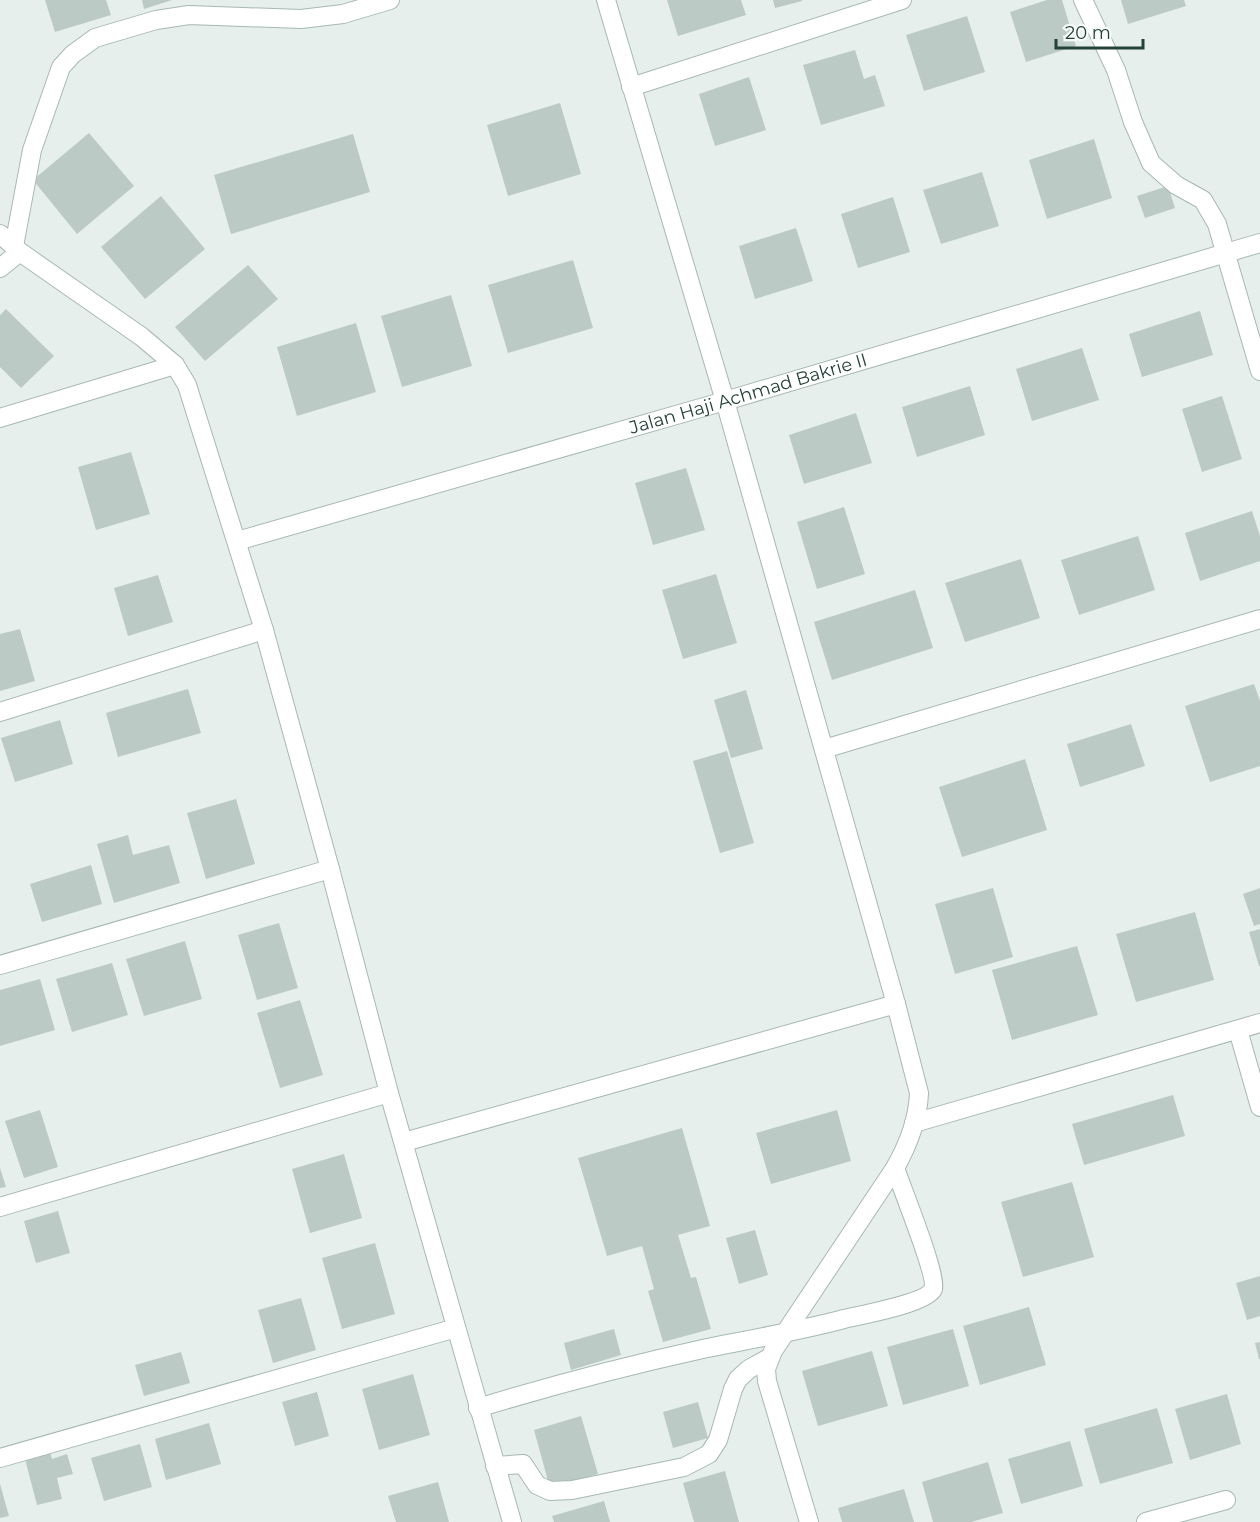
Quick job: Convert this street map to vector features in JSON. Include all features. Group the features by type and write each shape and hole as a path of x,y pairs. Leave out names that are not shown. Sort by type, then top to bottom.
{"street":[{"path":"0,268 11,244 32,150 61,67 73,54 95,38 173,17 189,15 301,19 343,14 390,0"},
{"path":"606,0 725,401 918,1086 919,1105 907,1146 895,1168 769,1359 766,1369 767,1381 809,1522"},
{"path":"632,87 902,0"},
{"path":"1083,0 1116,70 1133,122 1150,163 1176,185 1203,200 1217,224 1260,371"},
{"name":"Jalan Haji Achmad Bakrie II","path":"237,541 725,401 1260,243"},
{"path":"11,244 142,337 175,365 196,410 264,630 389,1093 512,1522"},
{"path":"0,418 175,365"},
{"path":"824,749 1260,619"},
{"path":"0,712 264,630"},
{"path":"0,965 330,869"},
{"path":"404,1142 896,1004"},
{"path":"914,1123 1260,1023"},
{"path":"1238,1030 1260,1107"},
{"path":"0,1207 389,1093"},
{"path":"478,1407 635,1365 707,1348 785,1334 926,1296 933,1291 934,1284 895,1168"},
{"path":"0,1458 456,1328"},
{"path":"495,1466 523,1464 530,1471 537,1485 550,1491 572,1490 684,1467 709,1454 718,1440 738,1379 749,1369 769,1359"},
{"path":"1146,1522 1226,1500"}],"building":[{"path":"45,0 106,0 111,15 55,32"},
{"path":"142,0 172,0 144,9"},
{"path":"667,0 741,0 746,15 678,36"},
{"path":"773,0 802,0 802,1 775,8"},
{"path":"1047,0 1062,0 1076,46 1026,62 1010,12"},
{"path":"1121,0 1184,0 1186,6 1128,24"},
{"path":"967,16 985,72 924,91 906,35"},
{"path":"855,50 864,79 875,75 885,106 821,125 803,65"},
{"path":"749,77 766,130 715,146 699,94"},
{"path":"560,103 581,174 508,196 487,125"},
{"path":"89,133 134,186 77,234 33,180"},
{"path":"353,134 370,192 231,234 214,175"},
{"path":"1094,139 1112,198 1047,219 1029,160"},
{"path":"982,172 999,226 941,244 923,190"},
{"path":"1168,186 1175,208 1145,218 1137,196"},
{"path":"161,196 205,249 145,299 101,247"},
{"path":"893,197 910,252 858,268 841,214"},
{"path":"796,228 813,281 755,299 739,246"},
{"path":"573,260 593,328 508,353 488,285"},
{"path":"248,265 278,299 205,361 175,327"},
{"path":"451,295 472,366 402,387 381,316"},
{"path":"6,309 54,356 21,388 0,367 0,315"},
{"path":"1200,311 1213,355 1142,377 1129,334"},
{"path":"356,323 376,392 297,416 277,347"},
{"path":"1082,348 1099,400 1032,421 1016,369"},
{"path":"970,386 985,435 917,457 902,407"},
{"path":"1222,396 1242,459 1202,472 1182,409"},
{"path":"856,413 872,463 804,484 789,435"},
{"path":"131,452 150,514 96,530 78,467"},
{"path":"686,468 705,530 653,545 635,483"},
{"path":"844,507 865,574 817,589 797,522"},
{"path":"1252,511 1260,536 1260,561 1200,581 1185,533"},
{"path":"1138,536 1155,590 1079,615 1061,560"},
{"path":"1021,559 1040,618 965,642 945,583"},
{"path":"716,574 737,643 683,659 662,590"},
{"path":"158,575 173,622 128,636 114,588"},
{"path":"915,590 933,648 832,680 814,622"},
{"path":"20,629 35,681 0,691 0,634"},
{"path":"1254,684 1260,701 1260,766 1210,782 1185,706"},
{"path":"188,689 201,733 118,757 106,713"},
{"path":"746,690 763,749 731,758 714,700"},
{"path":"60,720 73,764 15,782 1,738"},
{"path":"1131,724 1145,766 1080,787 1067,744"},
{"path":"727,751 754,843 720,853 693,761"},
{"path":"1025,759 1047,830 962,857 939,787"},
{"path":"236,799 255,864 206,879 187,813"},
{"path":"128,835 133,855 169,845 180,883 114,903 97,844"},
{"path":"91,865 102,904 42,922 30,884"},
{"path":"993,888 1013,957 955,974 935,904"},
{"path":"1260,888 1260,924 1254,926 1243,894"},
{"path":"1195,912 1214,980 1136,1002 1116,934"},
{"path":"279,923 298,988 257,1000 238,935"},
{"path":"1260,929 1260,966 1259,966 1249,932"},
{"path":"185,941 202,999 144,1016 126,959"},
{"path":"1077,946 1098,1015 1012,1040 992,970"},
{"path":"112,963 128,1015 72,1032 56,979"},
{"path":"40,979 55,1030 0,1046 0,990"},
{"path":"300,1000 323,1075 280,1088 257,1013"},
{"path":"1173,1095 1185,1136 1084,1165 1072,1124"},
{"path":"40,1110 58,1167 24,1178 5,1121"},
{"path":"837,1110 851,1161 771,1184 756,1133"},
{"path":"682,1128 710,1226 678,1235 691,1278 696,1277 711,1329 663,1342 648,1291 654,1289 642,1246 607,1256 578,1158"},
{"path":"344,1154 362,1218 310,1233 292,1169"},
{"path":"0,1168 6,1187 0,1188"},
{"path":"1072,1182 1094,1257 1023,1277 1001,1202"},
{"path":"58,1211 70,1253 36,1263 24,1221"},
{"path":"755,1230 768,1275 739,1284 726,1238"},
{"path":"375,1243 395,1314 342,1329 322,1258"},
{"path":"1260,1276 1260,1316 1247,1320 1236,1283"},
{"path":"301,1298 316,1350 273,1363 258,1310"},
{"path":"1029,1307 1046,1365 980,1385 963,1326"},
{"path":"614,1329 621,1355 571,1370 564,1343"},
{"path":"953,1329 969,1386 903,1405 887,1347"},
{"path":"1260,1342 1260,1359 1259,1359 1255,1343"},
{"path":"872,1351 888,1406 818,1426 802,1371"},
{"path":"181,1352 190,1383 144,1396 135,1365"},
{"path":"413,1374 430,1435 379,1450 362,1389"},
{"path":"317,1392 329,1436 295,1446 282,1402"},
{"path":"1227,1394 1241,1444 1190,1460 1175,1409"},
{"path":"698,1402 708,1438 673,1448 663,1412"},
{"path":"1157,1408 1173,1463 1100,1484 1084,1429"},
{"path":"581,1416 598,1474 550,1488 534,1430"},
{"path":"209,1423 221,1464 166,1480 155,1439"},
{"path":"1070,1441 1083,1486 1021,1504 1008,1459"},
{"path":"140,1444 152,1487 104,1501 91,1458"},
{"path":"50,1452 52,1459 67,1454 73,1474 57,1478 62,1499 37,1505 25,1459"},
{"path":"988,1462 1003,1513 971,1522 933,1522 922,1482"},
{"path":"725,1471 739,1522 694,1522 683,1483"},
{"path":"438,1482 449,1522 396,1522 388,1496"},
{"path":"0,1484 9,1516 0,1518"},
{"path":"904,1489 914,1522 842,1522 838,1508"},
{"path":"604,1501 610,1522 554,1522 552,1516"}]}
